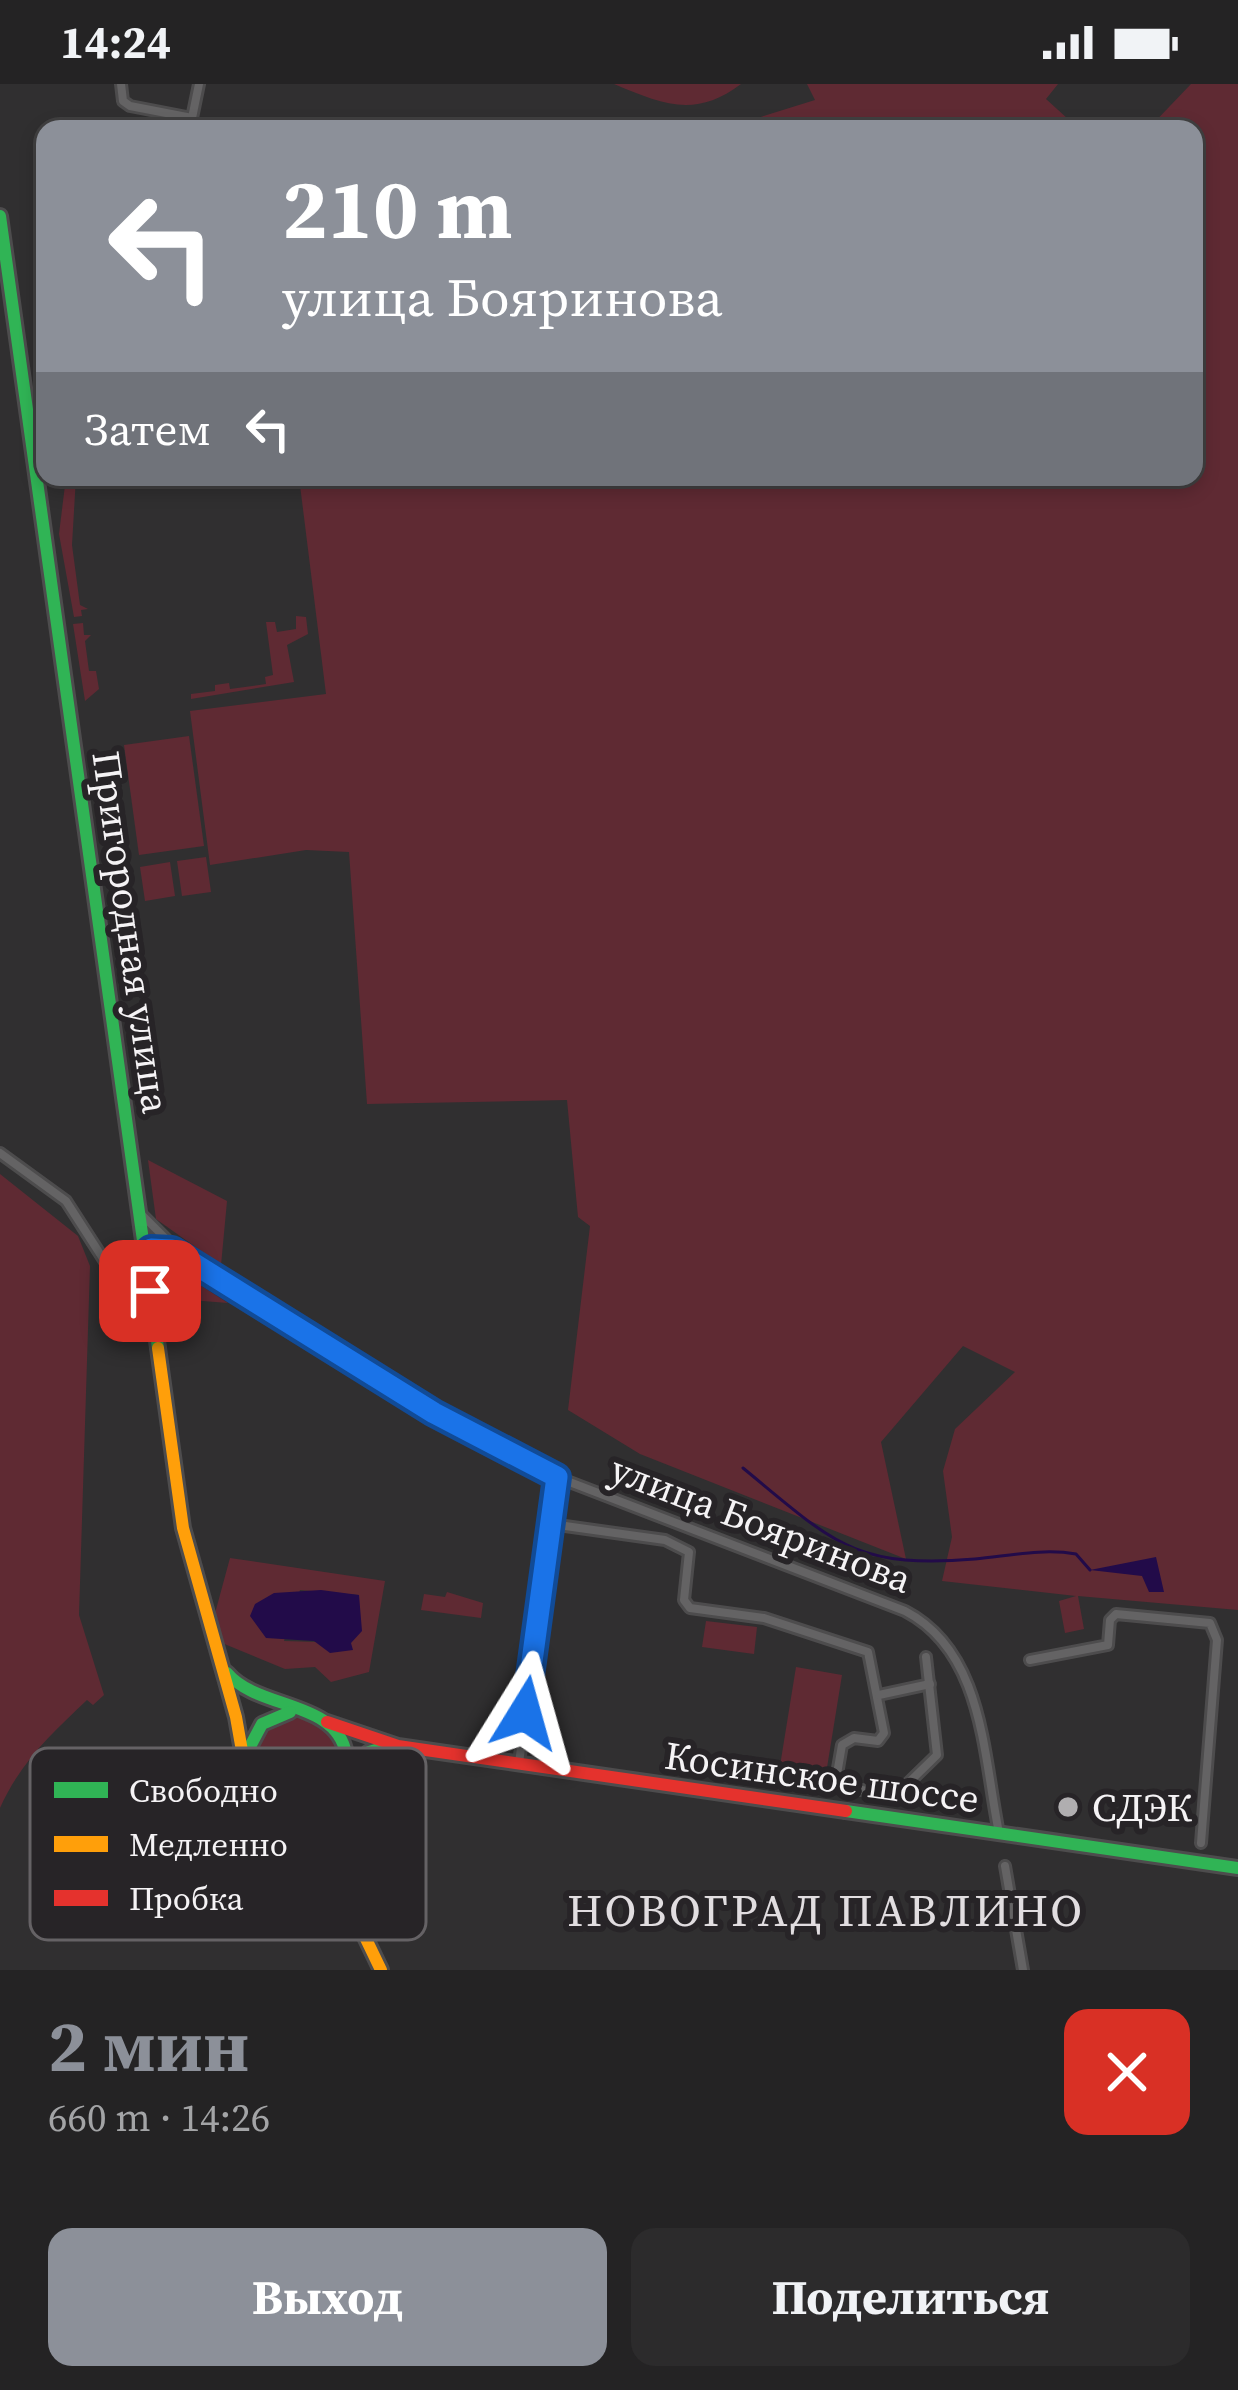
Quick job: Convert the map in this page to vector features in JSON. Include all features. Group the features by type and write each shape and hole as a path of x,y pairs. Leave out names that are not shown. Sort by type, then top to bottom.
{"street":[{"path":"121,84 123,101 130,106 192,118 199,84"},
{"name":"Пригородная улица","path":"0,216 36,475"},
{"name":"Пригородная улица","path":"38,486 183,1528 240,1748"},
{"path":"0,1153 65,1201 122,1288 151,1297 166,1264 188,1261"},
{"name":"улица Бояринова","path":"138,1209 172,1250 434,1413 557,1477 929,1625 965,1672 999,1833"},
{"path":"144,1255 151,1249 172,1250"},
{"path":"518,1763 557,1477"},
{"path":"550,1524 665,1540 687,1550 687,1606 764,1618 862,1648 871,1658 883,1737 845,1742 836,1780 841,1787 896,1795 938,1750 926,1657"},
{"path":"1030,1660 1108,1645 1110,1620 1116,1614 1210,1623 1217,1640 1201,1843"},
{"path":"217,1653 232,1682 249,1696 327,1722 344,1748"},
{"path":"878,1695 930,1684"},
{"path":"251,1748 255,1731 279,1714 299,1711"},
{"name":"Косинское шоссе","path":"327,1722 412,1748"},
{"path":"388,1748 398,1746"},
{"name":"Косинское шоссе","path":"426,1750 1238,1868"},
{"path":"1005,1866 1023,1970"},
{"path":"367,1940 381,1970"}],"shaded area":[{"path":"614,84 741,84 708,102 678,105"},
{"path":"807,84 1058,84 1046,99 1069,120 751,120 815,100"},
{"path":"1191,84 1238,84 1238,1610 1078,1596 1084,1629 1065,1633 1059,1601 1076,1596 942,1581 952,1537 943,1471 955,1429 1015,1372 963,1346 881,1442 906,1559 640,1454 568,1410 590,1226 578,1217 567,1100 367,1104 349,852 306,850 210,865 190,711 326,694 300,486 1203,486 1203,120 1157,120"},
{"path":"65,486 75,486 72,545 80,605 88,609 81,610 82,616 74,617 59,534"},
{"path":"296,616 306,617 308,634 287,645 294,682 191,699 191,694 215,691 215,685 229,683 230,689 266,684 265,677 273,675 266,622 275,622 277,632 296,629"},
{"path":"83,623 84,635 91,635 85,641 89,671 96,671 99,689 85,701 73,624"},
{"path":"189,736 204,846 139,855 124,745"},
{"path":"206,857 211,892 182,896 177,861"},
{"path":"170,862 175,896 145,901 140,867"},
{"path":"148,1160 227,1201 221,1265 156,1219"},
{"path":"0,1174 78,1236 90,1266 79,1615 104,1695 93,1705 87,1700 40,1748 30,1748 30,1759 0,1808"},
{"path":"173,1271 228,1303 165,1298 164,1279"},
{"path":"1156,1557 1164,1592 1149,1592 1142,1576 1090,1570"},
{"path":"230,1558 385,1581 369,1672 331,1682 315,1667 285,1669 222,1643 214,1617","holes":["300,1590 359,1595 351,1643 284,1641"]},
{"path":"321,1590 359,1595 362,1631 351,1643 353,1650 330,1653 314,1641 266,1638 250,1616 255,1604 274,1593"},
{"path":"447,1592 483,1603 481,1618 421,1610 424,1594 445,1597"},
{"path":"706,1621 757,1627 754,1654 702,1647"},
{"path":"796,1667 842,1675 825,1780 779,1772"},
{"path":"296,1717 313,1720 328,1730 338,1745 253,1748 264,1730 279,1720"}],"waterway":[{"path":"743,1468 824,1532 872,1554 934,1561 1064,1552 1076,1554 1090,1570"}],"traffic: fast":[{"path":"0,216 36,474"},
{"path":"38,486 158,1348"},
{"path":"227,1673 257,1694 313,1714 340,1737 344,1748"},
{"path":"249,1748 262,1724 290,1712"},
{"path":"382,1748 389,1746"},
{"path":"846,1811 1238,1868"}],"traffic: slow":[{"path":"158,1348 183,1528 242,1748"},
{"path":"367,1940 381,1970"}],"traffic: jam":[{"path":"327,1722 412,1748"},
{"path":"426,1750 846,1811"}],"place":[{"name":"СДЭК","path":"1068,1807"}],"district":[{"name":"НОВОГРАД ПАВЛИНО","path":"826,1910"}],"route":[{"path":"150,1291 144,1255 165,1247 434,1413 528,1466 557,1477 525,1713"}]}
